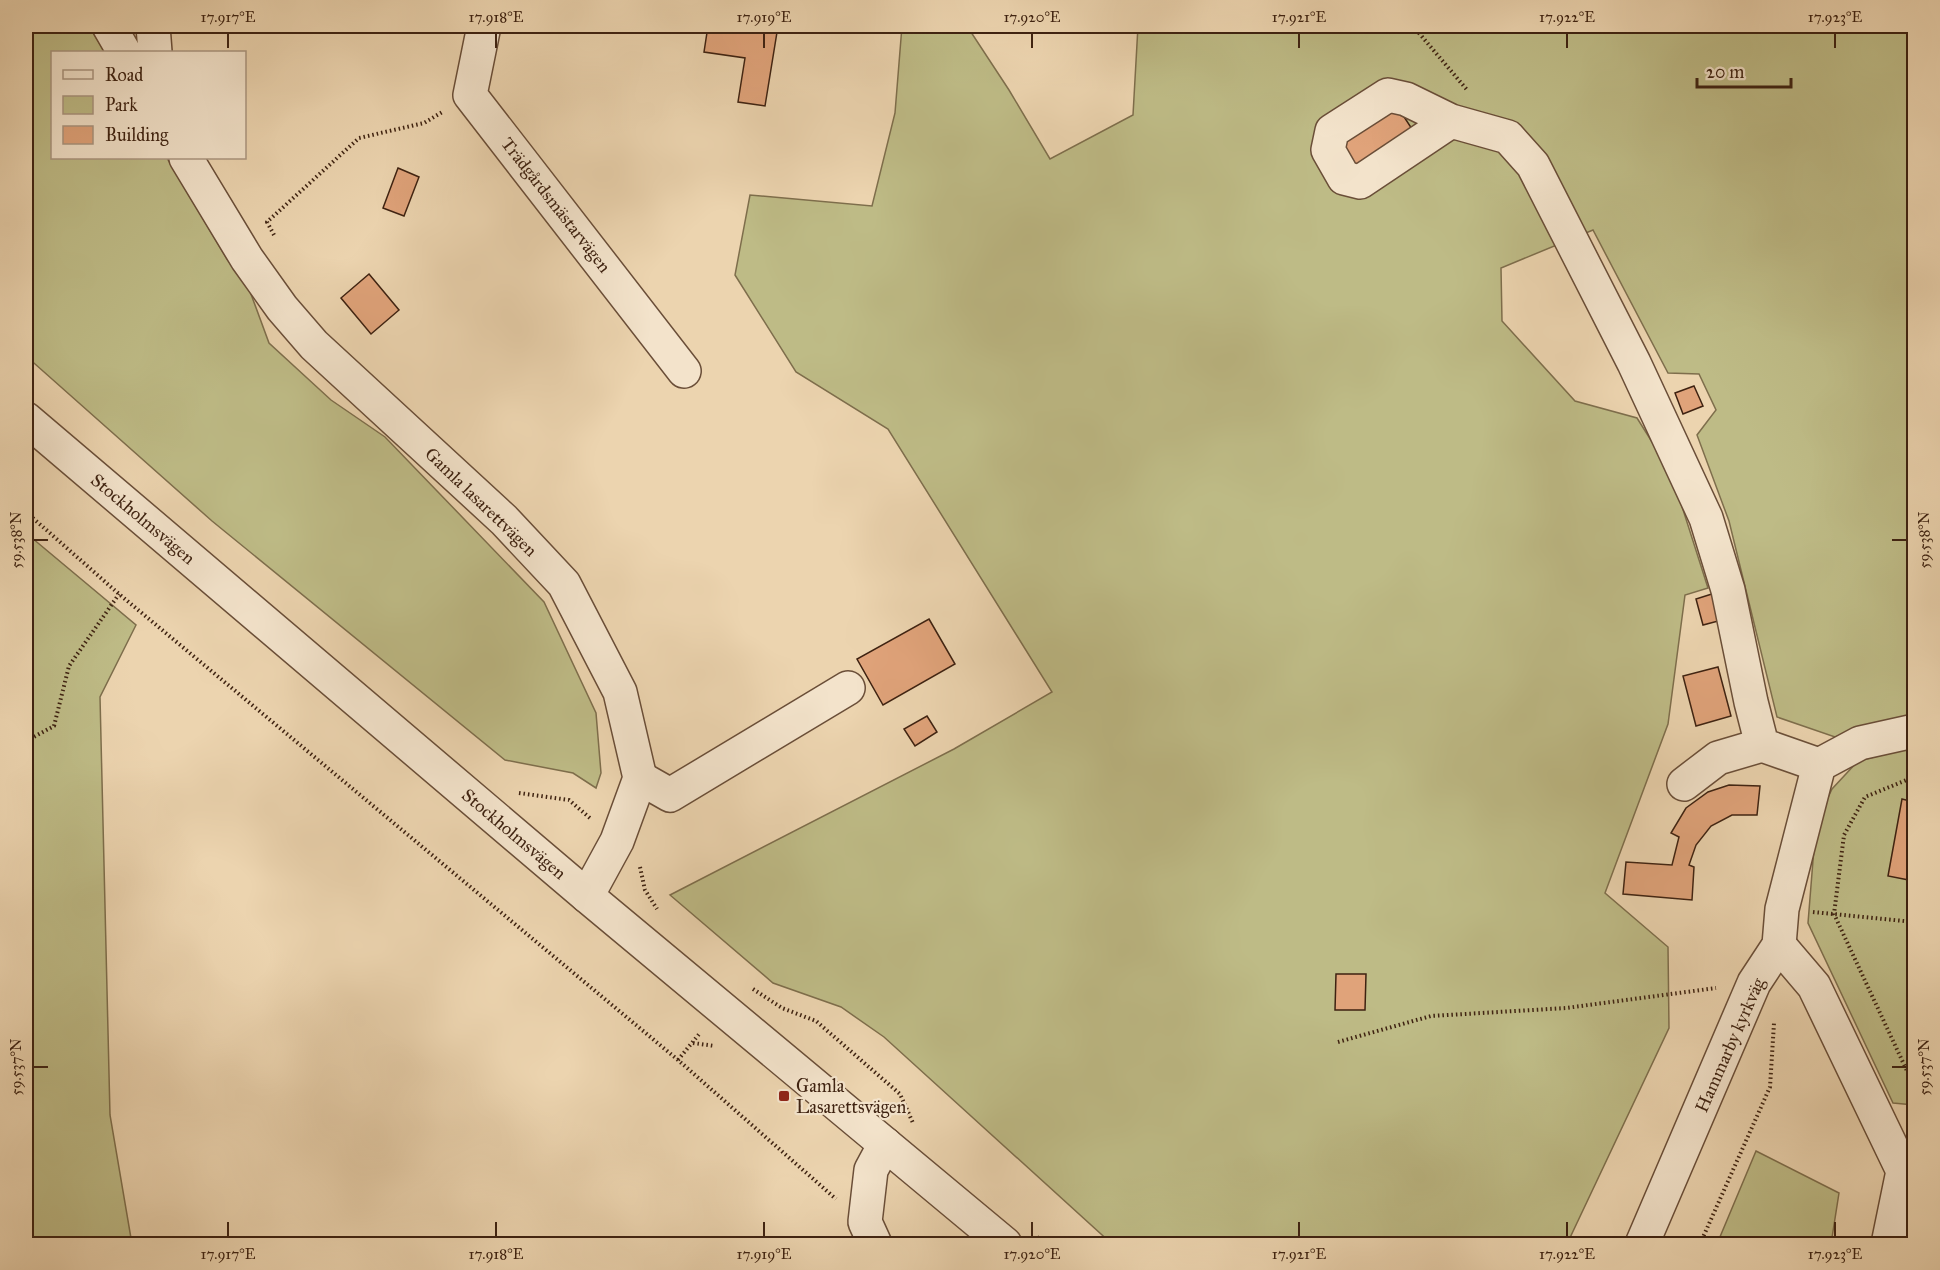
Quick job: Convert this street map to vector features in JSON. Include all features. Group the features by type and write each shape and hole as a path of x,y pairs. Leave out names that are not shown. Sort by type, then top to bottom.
{"street":[{"path":"109,26 123,51"},
{"path":"153,26 155,51"},
{"path":"470,95 484,26"},
{"name":"Trädgårdsmästarvägen","path":"470,95 684,371"},
{"path":"1451,121 1508,137 1533,165 1634,363 1706,518 1728,590 1762,745"},
{"name":"Gamla lasarettvägen","path":"187,159 247,259 282,308 314,345 504,520 564,584 620,692 640,778"},
{"name":"Stockholmsvägen","path":"26,419 587,896 885,1144 1020,1240"},
{"path":"587,896 617,841 640,778 670,795 848,688"},
{"path":"1684,784 1718,758 1762,745 1819,765 1860,743 1914,731"},
{"name":"Hammarby kyrkväg","path":"1642,1245 1754,983 1779,945 1782,909 1819,765"},
{"path":"1779,945 1814,986 1903,1171 1888,1245"},
{"path":"870,1233 872,1170 885,1144"}],"path":[{"path":"1413,26 1470,93"},
{"path":"277,242 267,222 358,138 424,123 470,95"},
{"path":"26,513 119,594 678,1060 870,1233"},
{"path":"26,740 54,726 69,666 119,594"},
{"path":"1914,777 1865,797 1844,835 1834,914 1914,1086"},
{"path":"617,841 639,861 645,890 658,911"},
{"path":"1782,909 1914,922"},
{"path":"1338,1042 1431,1016 1566,1008 1754,983"},
{"path":"752,988 782,1008 816,1021 892,1086 900,1094 916,1130"},
{"path":"1700,1245 1770,1087 1774,1016"},
{"path":"1020,1240 1046,1245"}],"green space":[{"path":"26,26 89,26 104,51 51,51 51,159 168,159 227,259 248,286 269,343 331,400 385,437 544,602 596,713 601,773 596,788 573,773 505,760 212,521 26,356"},
{"path":"902,26 967,26 1050,159 1133,115 1138,26 1914,26 1914,716 1835,737 1777,717 1729,521 1697,435 1716,410 1699,374 1668,373 1593,230 1501,268 1502,321 1575,401 1637,418 1671,472 1708,588 1685,595 1668,724 1605,893 1668,947 1669,1028 1567,1244 1112,1244 884,1037 841,1007 773,983 670,895 954,749 1052,692 888,429 796,372 735,275 750,195 872,206 895,113"},
{"path":"26,533 136,625 100,697 110,1115 132,1244 26,1244"},
{"path":"1914,747 1914,1105 1893,1103 1808,923 1816,823 1832,789 1858,761"},
{"path":"1756,1151 1839,1193 1831,1244 1717,1244"}],"building":[{"path":"708,26 778,26 765,106 738,102 745,58 704,52"},
{"path":"1397,106 1412,129 1353,168 1338,144"},
{"path":"398,168 419,177 404,216 383,208"},
{"path":"369,274 399,310 371,334 341,298"},
{"path":"1694,386 1703,406 1683,414 1675,393"},
{"path":"1715,593 1722,620 1703,625 1696,599"},
{"path":"929,619 955,664 883,705 857,659"},
{"path":"1718,667 1731,716 1696,726 1683,676"},
{"path":"927,716 937,732 915,746 904,729"},
{"path":"1729,785 1760,786 1757,815 1732,815 1711,826 1696,845 1689,865 1694,867 1692,900 1623,894 1626,862 1672,865 1679,837 1671,833 1686,808 1708,792"},
{"path":"1902,799 1914,802 1914,881 1888,876"},
{"path":"1336,974 1366,974 1365,1010 1335,1010"}],"place":[{"name":"Gamla Lasarettsvägen","path":"784,1096"}]}
